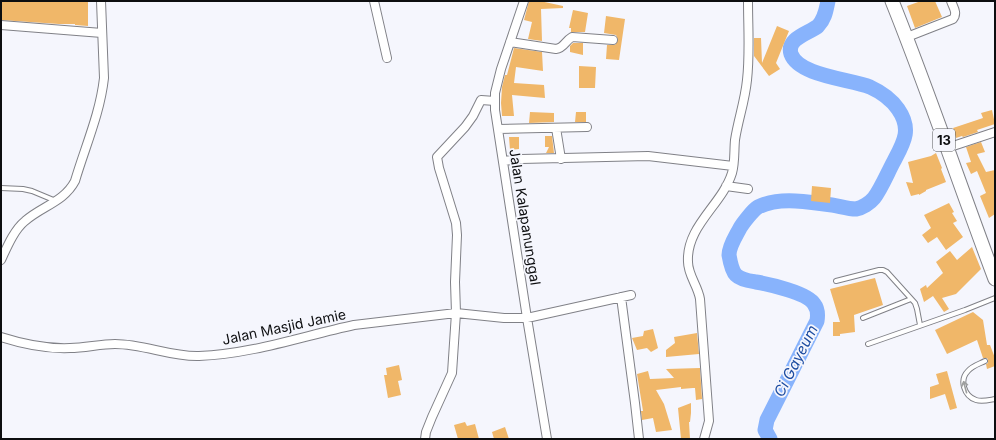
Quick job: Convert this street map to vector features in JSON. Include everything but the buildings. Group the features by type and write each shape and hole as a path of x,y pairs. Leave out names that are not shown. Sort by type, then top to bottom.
{"highway":[{"name":"13","path":"892,1 907,37 964,198 995,279"}],"street":[{"path":"1,260 21,224 36,212 57,201 71,189 75,181 103,90 104,78 101,1"},
{"path":"374,1 387,58"},
{"name":"Jalan Kalapanunggal","path":"524,1 501,69 495,100 498,129 547,439"},
{"path":"704,439 709,421 700,299 698,288 689,267 688,257 691,241 696,230 726,186 732,174 735,141 744,102 747,79 748,1"},
{"path":"907,37 953,19 956,13 951,1"},
{"path":"1,25 102,33"},
{"path":"510,42 556,49 563,46 572,37 613,40"},
{"path":"425,439 426,432 452,373 452,351 456,313 456,222 437,159 439,154 465,127 484,99 495,100"},
{"path":"498,129 587,127"},
{"path":"556,128 560,159"},
{"path":"947,148 995,132"},
{"path":"503,161 521,159 648,156 733,166"},
{"path":"726,186 748,189"},
{"name":"Jalan Masjid Jamie","path":"1,337 52,348 116,344 184,356 199,356 242,352 354,325 456,313 504,318 527,318 631,295"},
{"path":"621,297 639,439"}],"lane":[{"path":"1,188 27,190 57,201"},
{"path":"836,281 879,270 887,272 912,299 917,309 920,325"},
{"path":"868,344 995,298"},
{"path":"863,318 912,299"},
{"path":"985,361 968,371 964,377 963,383 969,397 982,401 995,399"}],"waterway":[{"name":"Ci Gayeum","path":"770,439 765,430 767,420 817,321 818,314 815,306 804,296 778,287 738,277 731,266 729,255 731,245 740,228 751,214 758,207 767,204 785,201 813,202 850,209 861,208 866,205 874,198 879,190 901,148 906,129 905,123 898,109 886,96 870,87 814,72 796,61 791,54 790,48 795,40 818,26 825,14 828,1"}]}
